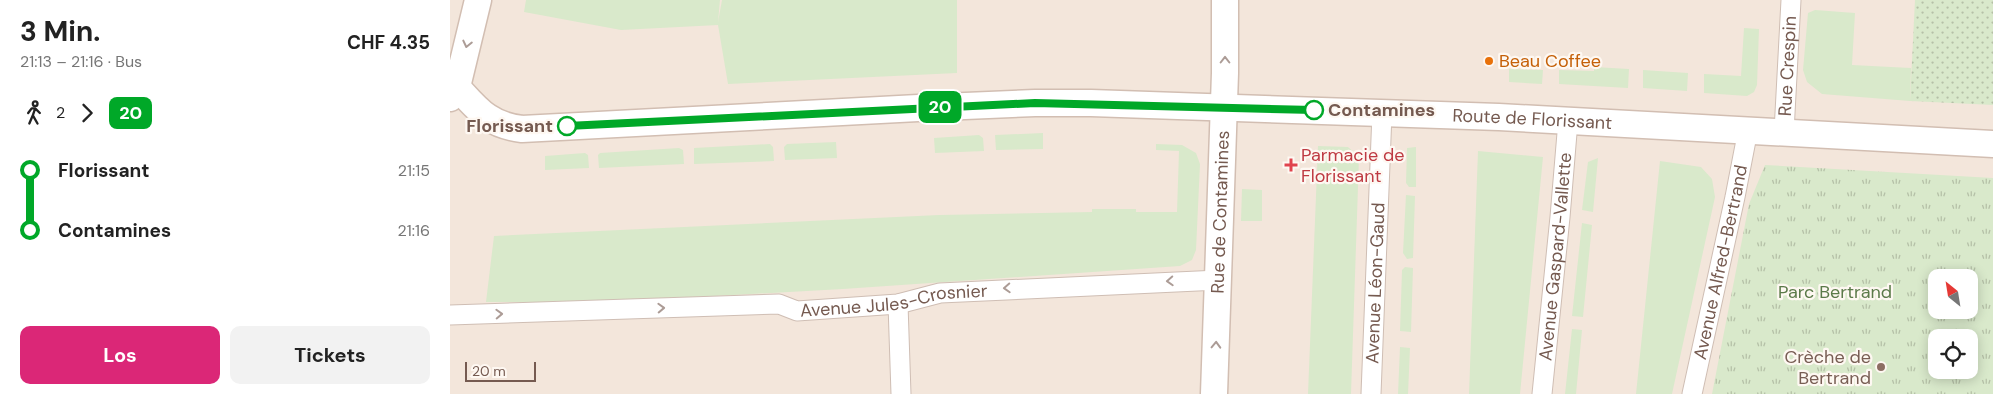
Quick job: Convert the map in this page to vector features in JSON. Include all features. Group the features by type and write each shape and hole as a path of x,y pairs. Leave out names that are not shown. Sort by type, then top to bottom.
{"main road":[{"path":"452,86 478,0"},
{"name":"Rue de Contamines","path":"1214,394 1226,0"},
{"name":"Route de Florissant","path":"452,86 484,116 508,127 522,129 1035,103 1382,113 1748,130 1993,144"}],"street":[{"name":"Rue Crespin","path":"1784,132 1791,0"},
{"name":"Avenue Léon-Gaud","path":"1371,394 1382,113"},
{"name":"Avenue Gaspard-Vallette","path":"1542,394 1568,121"},
{"name":"Avenue Alfred-Bertrand","path":"1692,394 1748,130"},
{"name":"Avenue Jules-Crosnier","path":"450,315 779,304 797,311 898,304 940,292 1218,280"},
{"path":"898,304 901,394"}],"shaded area":[{"path":"450,0 1993,0 1993,394 450,394"}],"green space":[{"path":"526,0 720,0 718,22 722,0 957,0 957,73 728,84 718,25 621,30 524,12"},
{"path":"1915,0 1993,0 1993,105 1910,101"},
{"path":"1815,10 1855,13 1852,65 1911,68 1910,101 1822,94 1807,82 1803,70 1808,13"},
{"path":"1744,28 1759,29 1757,85 1754,92 1747,96 1704,93 1704,74 1741,76"},
{"path":"1594,67 1629,69 1628,88 1559,84 1559,70 1594,71"},
{"path":"1509,69 1543,70 1542,84 1509,82"},
{"path":"1643,70 1688,73 1687,91 1643,88"},
{"path":"1043,133 1043,149 996,150 995,135"},
{"path":"979,135 983,138 984,151 935,153 934,138"},
{"path":"836,142 837,158 785,160 784,147 787,144"},
{"path":"770,144 773,147 774,161 694,164 694,148"},
{"path":"1156,144 1182,145 1196,153 1200,164 1196,250 1192,260 1180,266 843,289 553,305 552,302 486,302 494,236 939,215 1092,212 1092,209 1136,209 1136,212 1177,212 1179,151 1156,150"},
{"path":"1318,146 1348,147 1359,157 1351,394 1308,394"},
{"path":"1416,147 1416,187 1409,187 1406,183 1407,148"},
{"path":"679,148 683,150 684,164 599,168 598,155 600,153"},
{"path":"1478,151 1543,157 1520,394 1469,394"},
{"path":"585,153 588,155 589,168 545,170 545,156"},
{"path":"1598,158 1593,212 1582,210 1588,162"},
{"path":"1660,161 1701,167 1712,179 1715,197 1672,394 1636,394"},
{"name":"Parc Bertrand","path":"1765,165 1993,178 1993,394 1712,394 1749,204"},
{"path":"1242,189 1262,190 1262,221 1241,221"},
{"path":"1406,195 1415,196 1413,258 1407,259 1403,253"},
{"path":"1582,223 1592,225 1583,317 1572,316"},
{"path":"1405,267 1413,268 1411,332 1400,331 1402,270"},
{"path":"1572,329 1582,330 1576,394 1565,394"},
{"path":"1400,347 1410,348 1408,394 1398,394"}],"bus line":[{"name":"20","path":"567,126 1035,103 1314,110"}],"place":[{"name":"Beau Coffee","path":"1489,61"},
{"name":"Contamines","path":"1314,110"},
{"name":"Florissant","path":"567,126"},
{"name":"Parmacie de Florissant","path":"1291,165"},
{"name":"Crèche de Bertrand","path":"1881,367"}]}
